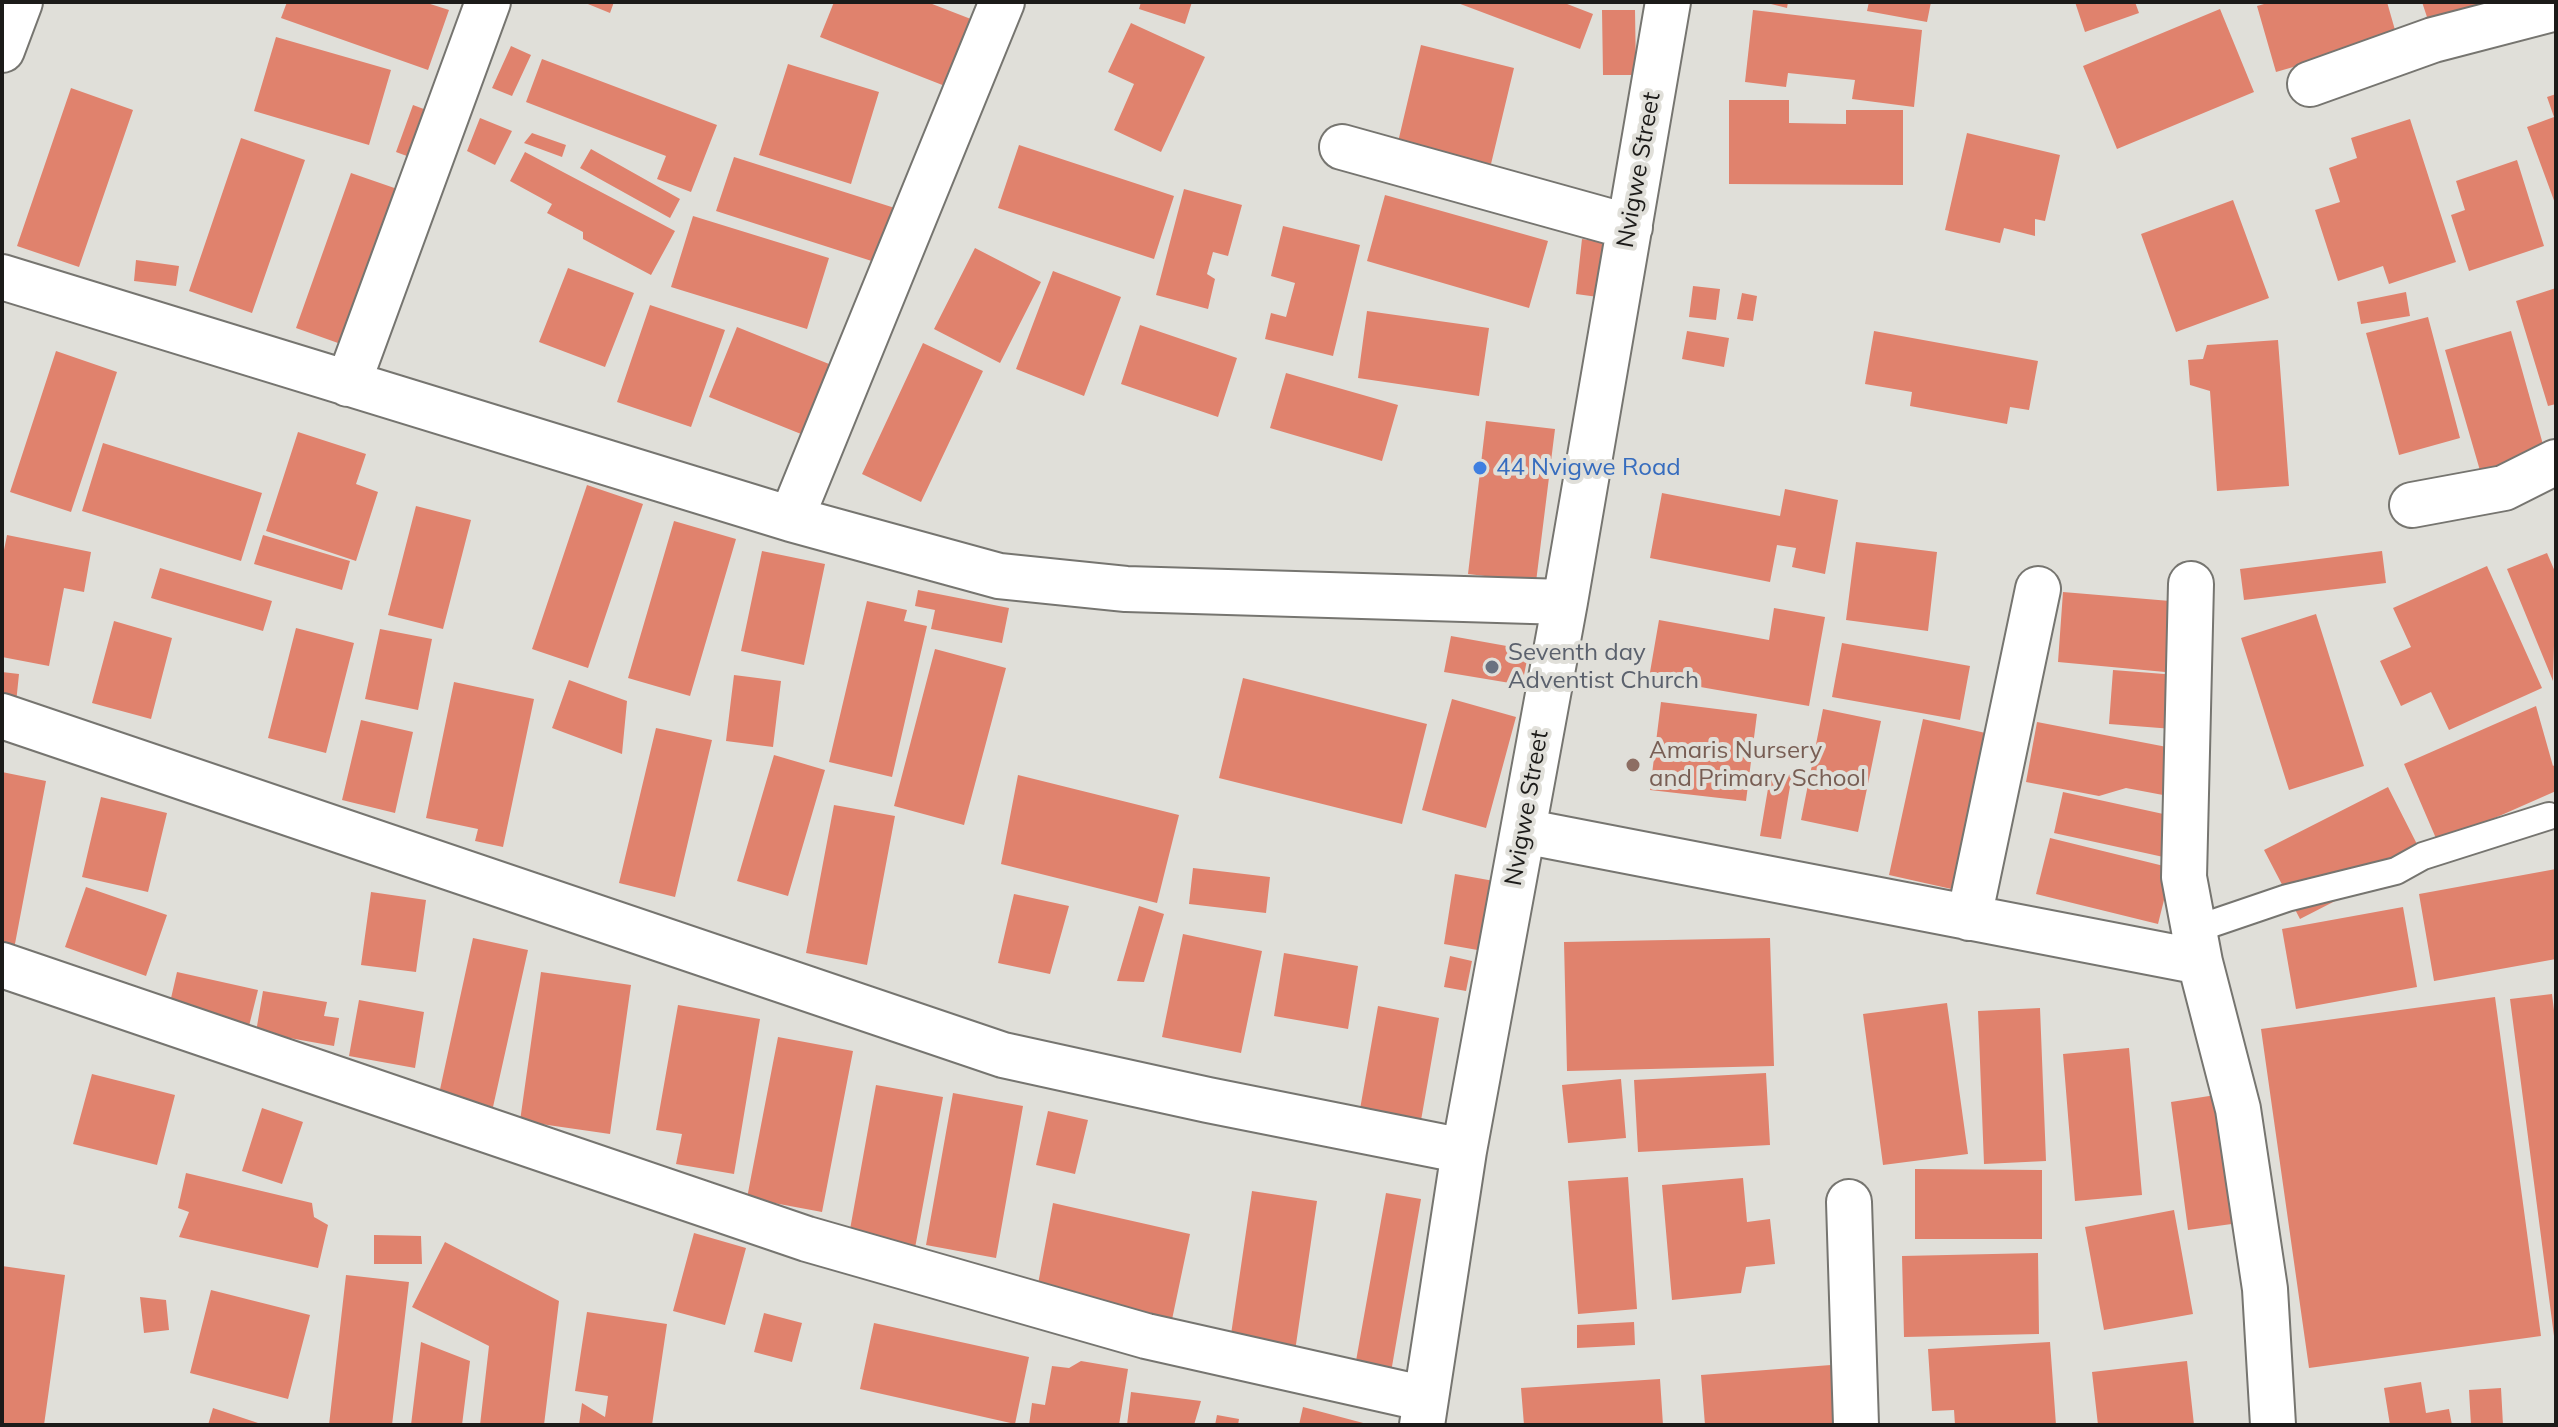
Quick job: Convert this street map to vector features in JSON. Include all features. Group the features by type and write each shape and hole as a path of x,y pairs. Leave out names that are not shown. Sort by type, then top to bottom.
{"street":[{"path":"2,50 20,2"},
{"path":"348,384 488,2"},
{"path":"791,519 1002,2"},
{"name":"Nvigwe Street","path":"1424,1412 1464,1151 1565,602 1668,2"},
{"path":"2310,84 2433,40 2556,8"},
{"path":"1342,147 1630,227"},
{"path":"2,277 791,519 999,576 1058,584 1565,602"},
{"path":"2412,505 2504,488 2556,462"},
{"path":"2191,584 2184,877 2196,946 2238,1109 2265,1289 2273,1425"},
{"path":"1969,918 2038,589"},
{"path":"2,716 1003,1055 1464,1151"},
{"path":"1523,831 1969,918 2196,946"},
{"path":"2,965 807,1239 1424,1412"},
{"path":"1849,1202 1856,1425"}],"lane":[{"path":"2196,946 2287,898 2396,871 2423,856 2549,816"}],"building":[{"path":"287,2 424,2 449,10 428,70 281,18"},
{"path":"583,2 614,2 610,13"},
{"path":"834,2 927,2 976,21 950,88 820,37"},
{"path":"1141,2 1192,2 1185,24 1139,9"},
{"path":"1455,2 1562,2 1593,14 1580,49"},
{"path":"1763,2 1788,2 1787,8"},
{"path":"1869,2 1931,2 1927,22 1867,11"},
{"path":"2075,2 2135,2 2139,13 2085,32"},
{"path":"2271,2 2387,2 2397,37 2276,72 2257,6"},
{"path":"2422,2 2492,2 2429,23"},
{"path":"2220,9 2254,92 2117,149 2083,66"},
{"path":"1602,10 1635,10 1636,75 1603,75"},
{"path":"1753,10 1922,30 1914,107 1852,99 1855,80 1788,73 1786,87 1745,82"},
{"path":"1131,23 1205,57 1161,152 1114,130 1134,84 1108,72"},
{"path":"276,37 391,70 369,145 254,111"},
{"path":"1421,45 1514,68 1491,164 1398,142"},
{"path":"511,46 531,55 512,96 492,88"},
{"path":"542,59 717,125 691,192 657,179 666,156 526,102"},
{"path":"788,64 879,92 851,184 759,155"},
{"path":"71,88 133,110 79,267 17,246"},
{"path":"2556,94 2556,206 2527,127 2554,117 2547,97"},
{"path":"1729,100 1789,100 1789,123 1846,124 1846,110 1903,110 1903,185 1729,184"},
{"path":"413,105 440,115 423,162 396,152"},
{"path":"480,118 512,131 495,165 467,151"},
{"path":"2410,119 2456,262 2389,284 2383,266 2338,281 2315,210 2340,202 2329,168 2357,158 2351,138"},
{"path":"532,133 566,145 562,157 524,143"},
{"path":"1967,133 2060,155 2045,221 2035,219 2035,236 2004,228 2000,243 1945,230"},
{"path":"241,138 305,160 252,313 189,291"},
{"path":"1019,145 1174,196 1154,259 998,208"},
{"path":"591,149 680,199 670,218 580,168"},
{"path":"525,152 675,231 651,275 583,239 583,232 547,213 552,204 510,181"},
{"path":"734,157 898,209 881,264 716,211"},
{"path":"2517,160 2544,246 2469,271 2451,215 2465,210 2456,181"},
{"path":"351,173 406,192 352,348 296,328"},
{"path":"1184,189 1242,205 1228,256 1213,252 1207,274 1215,279 1208,309 1156,295"},
{"path":"1385,195 1548,241 1529,308 1367,261"},
{"path":"2233,200 2269,298 2176,332 2141,234"},
{"path":"693,216 829,258 807,329 671,287"},
{"path":"1283,226 1360,245 1333,356 1265,339 1271,313 1286,317 1295,283 1271,276"},
{"path":"1582,239 1604,242 1598,297 1576,294"},
{"path":"975,248 1041,282 1000,363 934,329"},
{"path":"136,260 179,266 176,286 134,281"},
{"path":"568,268 634,293 605,367 539,342"},
{"path":"1053,271 1121,297 1084,396 1016,369"},
{"path":"1693,286 1720,289 1716,320 1689,317"},
{"path":"2556,288 2556,404 2548,406 2516,301"},
{"path":"2406,292 2410,316 2361,324 2357,302"},
{"path":"1742,293 1757,296 1753,321 1737,319"},
{"path":"650,305 725,330 691,427 617,402"},
{"path":"1367,311 1489,328 1479,396 1358,378"},
{"path":"2428,317 2460,438 2399,455 2366,333"},
{"path":"1140,325 1237,358 1218,417 1121,384"},
{"path":"737,327 839,368 811,438 709,397"},
{"path":"1687,331 1729,338 1724,367 1682,359"},
{"path":"1874,331 2038,361 2029,410 2010,407 2007,424 1910,406 1912,392 1865,384"},
{"path":"2511,331 2546,455 2481,474 2445,350"},
{"path":"2278,340 2289,486 2217,491 2210,391 2190,385 2188,360 2203,359 2207,345"},
{"path":"923,343 983,371 921,502 862,474"},
{"path":"56,351 117,372 71,512 10,492"},
{"path":"1286,373 1398,405 1382,461 1270,428"},
{"path":"1486,421 1555,429 1536,582 1468,574"},
{"path":"298,432 366,454 356,484 378,492 356,561 266,531"},
{"path":"103,443 262,493 241,561 82,511"},
{"path":"587,485 643,504 588,668 532,649"},
{"path":"1785,489 1838,500 1825,574 1792,567 1796,548 1777,545 1770,582 1650,558 1662,493 1780,516"},
{"path":"416,506 471,520 443,629 388,615"},
{"path":"674,521 736,539 690,696 628,678"},
{"path":"7,535 91,552 84,592 64,588 49,666 2,657 2,560"},
{"path":"263,535 350,561 342,590 254,564"},
{"path":"1856,542 1937,552 1928,631 1846,620"},
{"path":"762,551 825,564 804,665 741,651"},
{"path":"2382,551 2386,583 2244,600 2240,569"},
{"path":"2547,553 2556,574 2553,681 2507,569"},
{"path":"2487,566 2542,688 2449,730 2431,692 2401,706 2380,661 2411,647 2393,608"},
{"path":"160,568 272,601 263,631 151,598"},
{"path":"918,590 1009,608 1002,643 931,629 935,610 915,606"},
{"path":"2063,592 2182,602 2176,673 2058,662"},
{"path":"867,601 907,610 904,621 927,626 892,777 829,762"},
{"path":"1774,608 1825,617 1809,706 1649,678 1659,620 1769,640"},
{"path":"2316,614 2364,766 2289,790 2241,638"},
{"path":"114,621 172,638 151,719 92,703"},
{"path":"296,628 354,643 326,753 268,738"},
{"path":"380,629 432,639 418,710 365,699"},
{"path":"1451,636 1529,650 1522,685 1444,672"},
{"path":"1842,643 1970,666 1960,720 1832,697"},
{"path":"935,649 1006,668 964,825 894,806"},
{"path":"2113,670 2177,675 2173,729 2109,724"},
{"path":"2,672 19,674 16,703 2,702"},
{"path":"734,675 781,681 773,747 726,741"},
{"path":"1243,678 1427,724 1402,824 1219,778"},
{"path":"569,680 627,701 622,754 552,728"},
{"path":"454,682 534,699 503,847 475,841 478,829 426,818"},
{"path":"1452,699 1516,717 1486,828 1422,810"},
{"path":"1661,702 1757,714 1746,801 1650,790"},
{"path":"2536,706 2553,766 2556,764 2556,791 2438,843 2404,764"},
{"path":"1823,709 1881,721 1858,832 1801,820"},
{"path":"1923,719 1990,734 1956,890 1889,875"},
{"path":"361,720 413,732 395,813 342,800"},
{"path":"2037,722 2172,748 2163,795 2126,788 2099,796 2026,782"},
{"path":"656,728 712,740 675,897 619,883"},
{"path":"774,755 825,770 788,896 737,881"},
{"path":"1771,771 1792,775 1781,839 1760,836"},
{"path":"2,772 46,781 14,949 2,947"},
{"path":"1018,775 1179,815 1157,903 1001,864"},
{"path":"2388,787 2423,856 2300,919 2264,850"},
{"path":"2063,792 2177,817 2168,858 2054,833"},
{"path":"101,797 167,813 148,892 82,877"},
{"path":"834,805 895,816 867,965 806,953"},
{"path":"2050,838 2172,868 2158,924 2036,894"},
{"path":"1193,868 1270,877 1266,913 1189,904"},
{"path":"2556,869 2556,959 2434,981 2419,894"},
{"path":"1455,874 1494,881 1483,951 1444,944"},
{"path":"86,887 167,915 146,976 65,947"},
{"path":"371,892 426,900 416,972 361,965"},
{"path":"1014,894 1069,906 1050,974 998,963"},
{"path":"1139,906 1164,914 1144,982 1117,981"},
{"path":"2403,907 2417,987 2296,1009 2282,929"},
{"path":"1183,934 1262,951 1241,1053 1162,1037"},
{"path":"473,938 528,950 493,1107 439,1094"},
{"path":"1770,938 1774,1066 1567,1071 1564,942"},
{"path":"1284,953 1358,966 1348,1029 1274,1016"},
{"path":"1450,956 1472,961 1466,991 1444,987"},
{"path":"177,972 258,990 249,1026 169,1007"},
{"path":"541,972 631,985 610,1134 520,1121"},
{"path":"263,991 327,1002 324,1016 339,1018 334,1046 256,1032"},
{"path":"2552,994 2556,1027 2554,1336 2510,999"},
{"path":"2495,997 2541,1336 2309,1368 2261,1029"},
{"path":"359,1000 424,1012 415,1068 349,1056"},
{"path":"1947,1003 1968,1154 1883,1165 1863,1014"},
{"path":"678,1005 760,1019 734,1174 676,1164 682,1134 656,1130"},
{"path":"1378,1006 1439,1018 1420,1126 1359,1115"},
{"path":"2040,1008 2046,1161 1984,1164 1978,1011"},
{"path":"778,1037 853,1051 822,1212 747,1198"},
{"path":"2129,1048 2142,1195 2075,1201 2063,1054"},
{"path":"1766,1073 1770,1145 1638,1152 1634,1080"},
{"path":"92,1074 175,1095 157,1165 73,1144"},
{"path":"1621,1079 1626,1138 1568,1143 1562,1085"},
{"path":"876,1085 943,1097 915,1248 849,1235"},
{"path":"953,1093 1023,1106 996,1258 926,1245"},
{"path":"2222,1094 2239,1223 2188,1230 2171,1102"},
{"path":"262,1108 303,1122 282,1184 242,1171"},
{"path":"1048,1111 1088,1120 1075,1174 1036,1165"},
{"path":"1915,1169 2042,1170 2042,1239 1915,1239"},
{"path":"186,1173 312,1203 314,1217 328,1225 318,1268 179,1237 189,1212 178,1208"},
{"path":"1628,1177 1637,1309 1578,1314 1568,1181"},
{"path":"1743,1178 1747,1222 1770,1219 1775,1264 1746,1267 1741,1293 1672,1300 1662,1185"},
{"path":"1252,1191 1317,1201 1294,1358 1229,1348"},
{"path":"1386,1193 1421,1199 1390,1378 1354,1372"},
{"path":"1053,1203 1190,1234 1170,1329 1036,1295"},
{"path":"2174,1210 2193,1314 2104,1330 2085,1227"},
{"path":"694,1233 746,1248 725,1325 673,1311"},
{"path":"374,1235 421,1236 422,1264 374,1264"},
{"path":"445,1242 559,1301 544,1425 480,1425 489,1346 412,1307"},
{"path":"2038,1253 2039,1334 1904,1337 1902,1256"},
{"path":"2,1266 65,1275 44,1425 2,1425"},
{"path":"346,1275 409,1282 392,1425 329,1425"},
{"path":"211,1290 310,1315 288,1399 190,1373"},
{"path":"140,1297 166,1300 169,1330 144,1333"},
{"path":"587,1312 667,1324 652,1425 579,1425 582,1403 605,1417 608,1396 575,1391"},
{"path":"764,1313 802,1323 792,1362 754,1352"},
{"path":"1634,1322 1635,1345 1577,1348 1577,1325"},
{"path":"874,1323 1029,1357 1015,1424 860,1389"},
{"path":"421,1342 470,1361 462,1425 411,1425"},
{"path":"2050,1342 2056,1425 1955,1425 1954,1410 1932,1411 1928,1349"},
{"path":"1081,1361 1128,1369 1119,1425 1029,1425 1032,1403 1045,1405 1052,1366 1069,1368"},
{"path":"2187,1361 2194,1425 2098,1425 2092,1372"},
{"path":"1831,1365 1836,1425 1705,1425 1701,1375"},
{"path":"1660,1379 1663,1425 1524,1425 1521,1388"},
{"path":"2421,1382 2426,1413 2449,1409 2452,1425 2390,1425 2384,1388"},
{"path":"2501,1388 2503,1425 2471,1425 2469,1390"},
{"path":"1131,1392 1201,1401 1194,1425 1127,1425"},
{"path":"1303,1407 1367,1424 1367,1425 1299,1425"},
{"path":"213,1408 261,1424 261,1425 208,1425"},
{"path":"1217,1415 1239,1419 1238,1425 1215,1425"}],"place":[{"name":"44 Nvigwe Road","path":"1480,468"},
{"name":"Seventh day Adventist Church","path":"1492,667"},
{"name":"Amaris Nursery and Primary School","path":"1633,765"}]}
